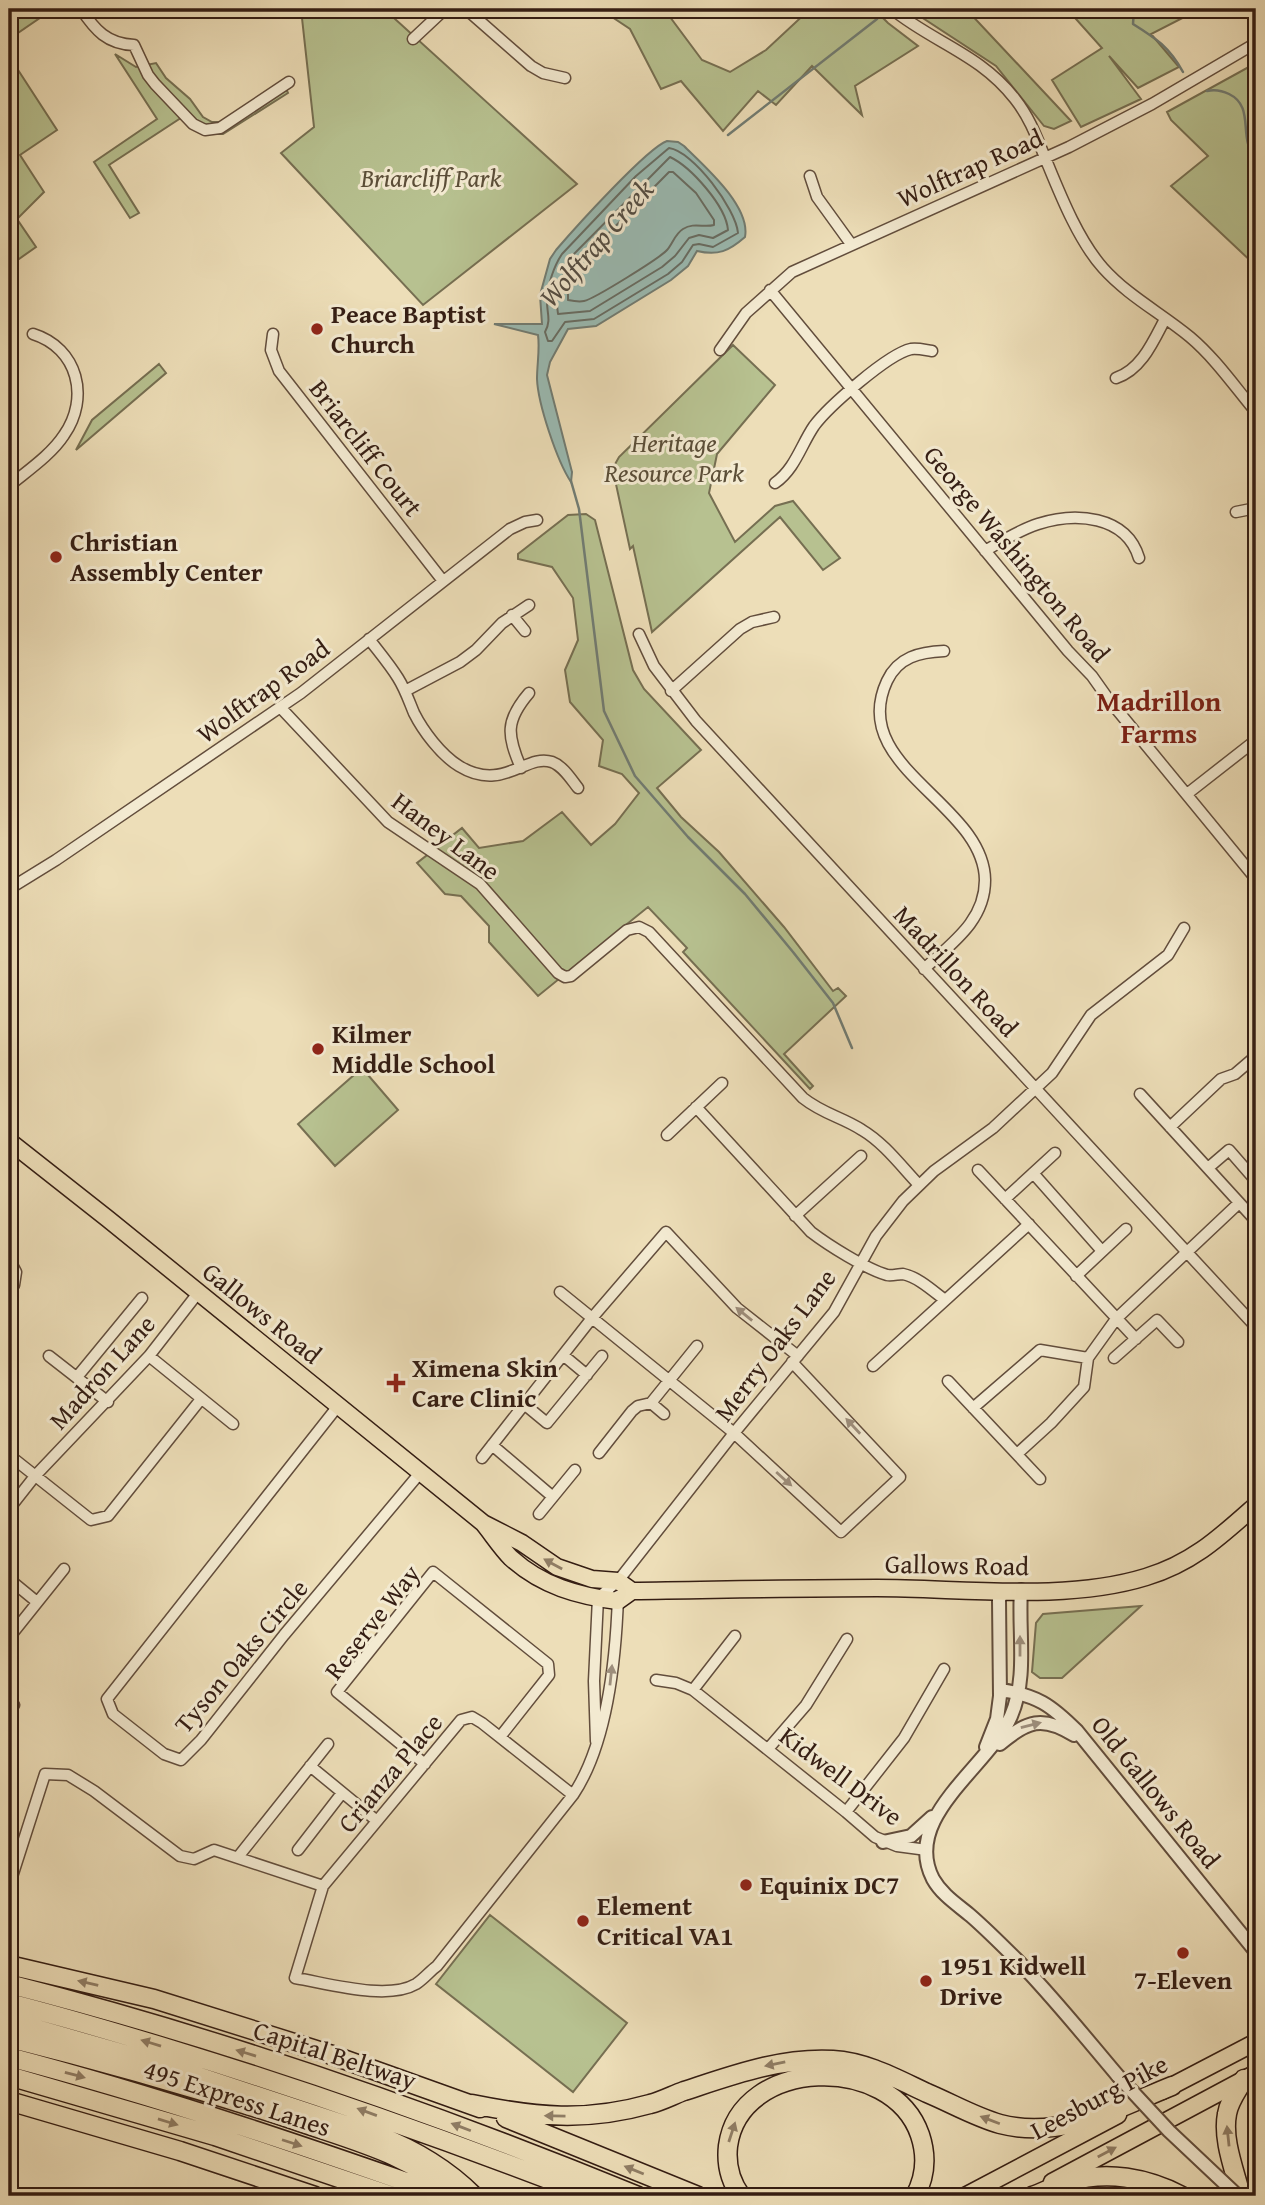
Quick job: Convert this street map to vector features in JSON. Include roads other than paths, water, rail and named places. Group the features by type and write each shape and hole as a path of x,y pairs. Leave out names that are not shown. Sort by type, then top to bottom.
{"highway":[{"path":"9,1965 154,1998 251,2028 472,2105 698,2196"},
{"name":"Capital Beltway","path":"9,1984 143,2021 391,2100 638,2196"},
{"name":"495 Express Lanes","path":"9,2003 277,2082 489,2156 592,2196"},
{"path":"9,2021 173,2068 377,2142 422,2170 456,2196"},
{"path":"9,2038 170,2080 377,2142 399,2144 438,2165 474,2196"},
{"name":"495 Express Lanes","path":"9,2057 195,2111 446,2196"},
{"path":"472,2105 532,2115 595,2116 652,2104 770,2064 833,2060 855,2062 886,2073 1000,2124 1038,2129 1074,2124 1172,2086"},
{"path":"9,2076 215,2136 392,2196"},
{"path":"1239,2196 1228,2142 1226,2115 1231,2100 1250,2076"},
{"path":"741,2196 731,2179 726,2158 730,2134 740,2112 755,2096 769,2087 823,2077 870,2084 891,2095 907,2110 918,2130 925,2156 924,2174 915,2196"},
{"path":"9,2101 180,2151 315,2196"},
{"path":"1032,2196 1068,2182 1109,2176 1147,2182 1182,2196"},
{"path":"279,2183 299,2196"}],"main road":[{"name":"Gallows Road","path":"9,1141 483,1523 522,1543 557,1567 602,1581 618,1581 632,1591 878,1588 1002,1591 1093,1588 1155,1574 1209,1547 1256,1505"},
{"name":"Gallows Road","path":"483,1523 511,1558 532,1573 564,1590 618,1601"},
{"path":"618,1601 632,1591"},
{"name":"Leesburg Pike","path":"965,2196 1256,2042"},
{"name":"Leesburg Pike","path":"1026,2196 1250,2076"}],"street":[{"path":"81,9 105,38 134,45 155,84 193,124 205,130 220,128 289,82"},
{"path":"413,39 445,9"},
{"path":"466,9 531,66 542,73 565,78"},
{"path":"892,9 920,29 972,58 1001,82 1028,117 1070,213 1101,267 1140,303 1203,349 1256,412"},
{"name":"Wolftrap Road","path":"720,350 738,322 792,272 1045,158 1152,104 1256,43"},
{"path":"810,176 817,197 851,244"},
{"name":"George Washington Road","path":"770,290 1068,651 1092,676 1256,879"},
{"path":"1116,378 1128,374 1140,362 1165,319"},
{"path":"9,486 63,437 70,425 77,400 74,373 63,351 44,337 33,334"},
{"name":"Briarcliff Court","path":"272,334 271,350 279,371 443,581"},
{"path":"775,483 791,468 816,424 852,390 900,353 919,348 932,351"},
{"path":"1236,512 1256,508"},
{"path":"985,551 1024,529 1041,523 1074,518 1119,528 1131,538 1139,558"},
{"name":"Wolftrap Road","path":"9,889 280,707 510,529 537,520"},
{"path":"405,691 460,662 512,615 529,605"},
{"path":"512,615 525,631"},
{"path":"671,691 740,629 752,622 774,617"},
{"name":"Madrillon Road","path":"639,634 654,666 696,721 1256,1327"},
{"path":"369,639 405,691 422,727 461,768 496,776 538,761 553,762 561,767 579,788"},
{"path":"924,969 964,932 975,918 984,892 985,876 978,849 970,836 894,754 883,730 881,706 887,682 902,662 916,654 944,652"},
{"path":"521,768 510,740 510,730 517,708 529,693"},
{"name":"Haney Lane","path":"280,707 388,822 480,884 558,973 565,977 571,976 627,930 639,927 649,932 803,1098 816,1108 875,1139 919,1185"},
{"path":"1186,794 1256,740"},
{"name":"Merry Oaks Lane","path":"598,1598 618,1581 844,1297 886,1222 934,1171 993,1128 1035,1088 1064,1058 1091,1015 1168,955 1184,928"},
{"path":"1170,1127 1221,1079 1235,1074 1256,1056"},
{"path":"667,1135 722,1083"},
{"path":"1140,1094 1256,1221"},
{"path":"696,1107 796,1216 823,1241 889,1276 903,1274 916,1280 945,1300"},
{"path":"1208,1168 1229,1150 1256,1181"},
{"path":"1005,1199 1055,1153"},
{"path":"796,1216 861,1156"},
{"path":"978,1170 1136,1339"},
{"path":"1033,1173 1102,1251"},
{"path":"1017,1454 1051,1423 1084,1387 1088,1358 1116,1319 1240,1203"},
{"path":"873,1366 1028,1224"},
{"path":"1076,1276 1126,1229"},
{"path":"482,1458 592,1318 666,1232 737,1308 795,1359 900,1476 841,1532 734,1433 669,1380 592,1318 560,1292"},
{"path":"9,1259 16,1272 14,1285 9,1291"},
{"name":"Madron Lane","path":"9,1509 35,1476 149,1356 198,1293"},
{"path":"77,1377 142,1298"},
{"path":"1114,1358 1157,1320 1178,1342"},
{"path":"599,1453 632,1410 651,1403 697,1346"},
{"path":"974,1408 1040,1350 1088,1358"},
{"path":"563,1355 587,1375"},
{"path":"49,1356 108,1402"},
{"path":"149,1356 233,1424"},
{"path":"524,1404 547,1423 602,1356"},
{"path":"948,1381 1040,1479"},
{"path":"9,1455 92,1520 107,1516 201,1399"},
{"path":"651,1403 664,1414"},
{"name":"Tyson Oaks Circle","path":"338,1406 107,1699 113,1714 164,1754 181,1760 201,1740 284,1635 420,1473"},
{"path":"492,1445 553,1497"},
{"path":"539,1514 575,1470"},
{"path":"12,1634 64,1569"},
{"name":"Reserve Way","path":"425,1764 337,1692 433,1572 548,1664 549,1675 500,1737"},
{"path":"9,1579 37,1602"},
{"path":"573,1795 582,1781 607,1710 618,1581"},
{"path":"883,1842 911,1836 940,1809 1004,1730 1018,1692 1021,1590"},
{"path":"981,1760 997,1719 1000,1690 999,1600 1002,1591"},
{"path":"596,1741 594,1681 598,1598"},
{"path":"692,1690 735,1636"},
{"path":"768,1749 806,1705 847,1639"},
{"path":"846,1812 904,1738 944,1669"},
{"name":"Kidwell Drive","path":"656,1680 676,1683 692,1690 883,1842 927,1850"},
{"name":"Old Gallows Road","path":"1000,1690 1018,1692 1038,1699 1054,1710 1088,1744 1256,1952"},
{"name":"Crianza Place","path":"472,1717 500,1737 573,1795 437,1966 415,1984 397,1990 371,1991 295,1978 323,1886 461,1720 472,1717"},
{"path":"981,1760 1022,1727 1032,1723 1053,1724 1088,1744"},
{"path":"238,1857 328,1744"},
{"path":"310,1766 377,1821"},
{"path":"10,1883 45,1774 68,1774 180,1856 194,1859 215,1850 323,1886"},
{"path":"298,1850 342,1793"},
{"path":"940,1809 932,1822 927,1850 932,1877 938,1887 1018,1962 1169,2131 1239,2196"}],"water":[{"path":"667,141 678,142 684,146 724,187 741,212 745,237 723,251 697,251 688,266 671,280 596,326 568,329 550,362 547,375 572,472 571,482 554,447 538,390 538,335 494,324 542,324 540,295 550,259 556,250 628,173"}],"waterway":[{"path":"1134,9 1133,24 1162,44 1183,72"},
{"name":"Wolftrap Creek","path":"728,135 877,19"},
{"path":"1207,91 1221,91 1237,100 1242,107 1250,150 1256,158"},
{"path":"571,481 579,509 604,711 635,776 688,837 745,894 793,952 833,1003 852,1048"}],"place":[{"name":"Peace Baptist Church","path":"317,329"},
{"name":"Christian Assembly Center","path":"56,557"},
{"name":"Kilmer Middle School","path":"318,1049"},
{"name":"Ximena Skin Care Clinic","path":"396,1383"},
{"name":"Equinix DC7","path":"746,1885"},
{"name":"Element Critical VA1","path":"583,1921"},
{"name":"7-Eleven","path":"1183,1953"},
{"name":"1951 Kidwell Drive","path":"926,1981"}],"district":[{"name":"Madrillon Farms","path":"1159,717"}],"park label":[{"name":"Briarcliff Park","path":"431,178"},
{"name":"Heritage Resource Park","path":"674,458"}]}
